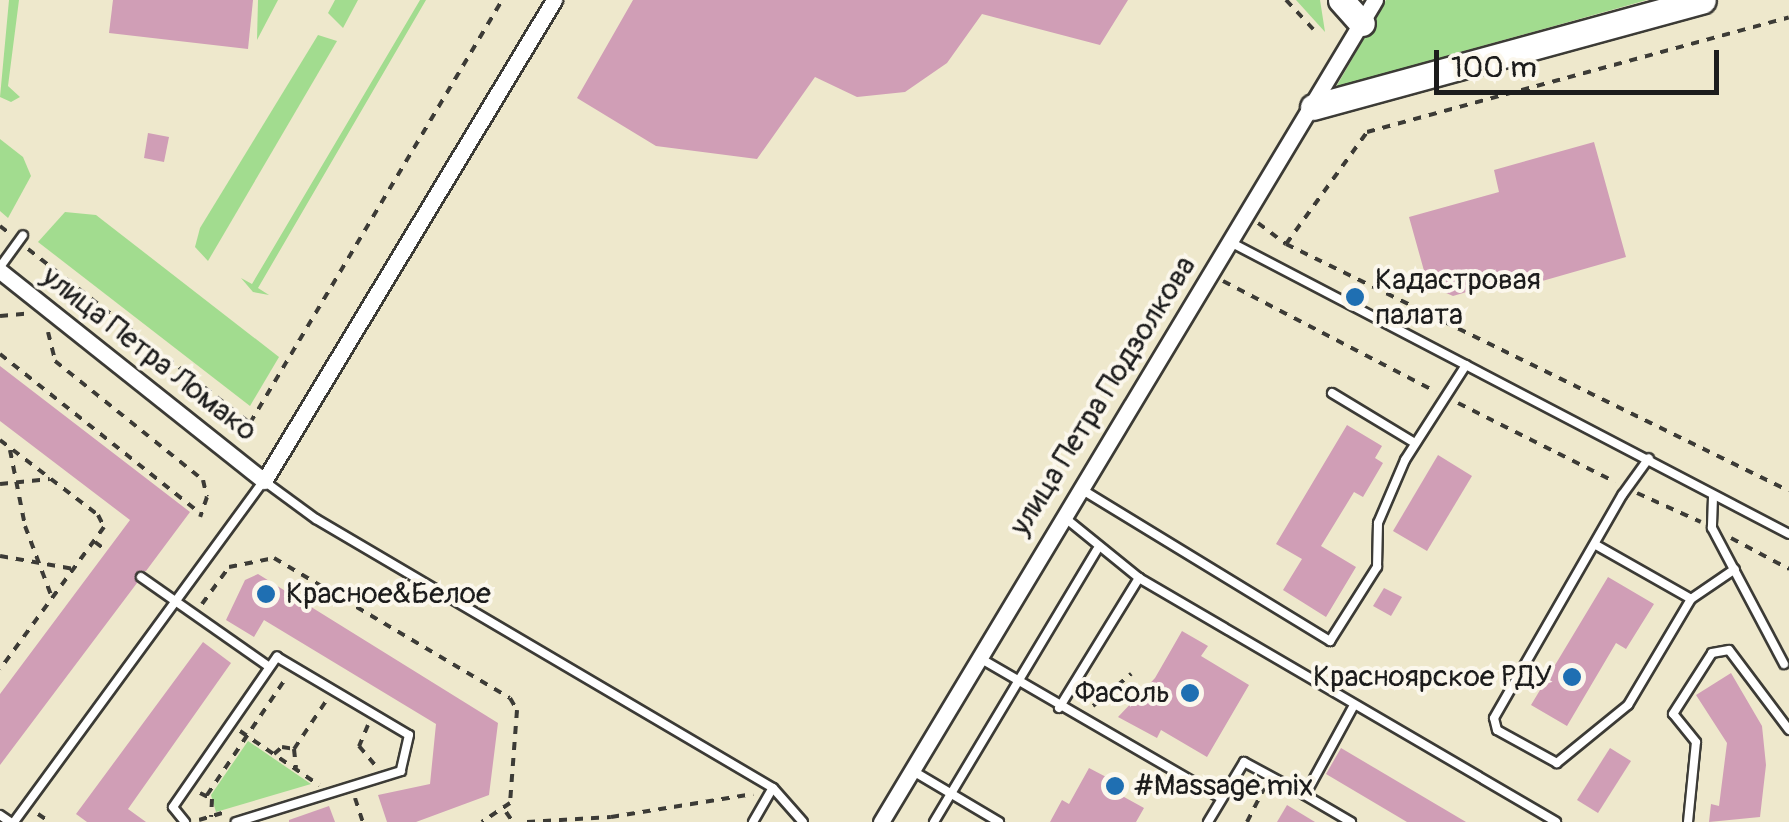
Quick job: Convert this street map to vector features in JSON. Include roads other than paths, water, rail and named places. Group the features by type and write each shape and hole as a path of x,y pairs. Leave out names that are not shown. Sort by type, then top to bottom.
{"main road":[{"path":"1341,0 1362,23"},
{"path":"1313,108 1703,0"}],"street":[{"path":"264,481 554,0"},
{"name":"улица Петра Подзолкова","path":"880,822 1061,515 1232,243 1375,0"},
{"name":"улица Петра Ломако","path":"0,269 264,481"}],"lane":[{"path":"0,269 21,238"},
{"path":"1232,243 1649,458 1713,498 1789,534"},
{"path":"1078,487 1330,642 1377,566 1378,524 1415,444 1466,365"},
{"path":"1332,393 1415,444"},
{"path":"1649,458 1627,488 1494,718 1497,730 1551,761 1564,761 1628,705 1692,599 1735,569"},
{"path":"6,820 264,481 316,520 773,789 803,822"},
{"path":"1713,498 1712,528 1784,664"},
{"path":"1061,515 1097,550 1139,578 1556,822"},
{"path":"1596,545 1692,599"},
{"path":"1193,558 1198,548"},
{"path":"934,822 1097,550"},
{"path":"141,577 268,666"},
{"path":"1059,708 1139,578"},
{"path":"1688,822 1696,742 1674,714 1712,653 1728,650 1789,730"},
{"path":"977,656 1059,708 1220,798"},
{"path":"187,818 173,807 268,666 282,658 332,692 402,730 410,742 406,769 236,822"},
{"path":"1305,795 1354,705"},
{"path":"1208,822 1244,762 1351,822"},
{"path":"910,769 949,796 999,822"},
{"path":"753,822 773,789"}],"place":[{"name":"Кадастровая палата","path":"1355,297"},
{"name":"Красное&Белое","path":"266,594"},
{"name":"Красноярское РДУ","path":"1572,677"},
{"name":"Фасоль","path":"1190,693"},
{"name":"#Massage mix","path":"1115,786"}]}
